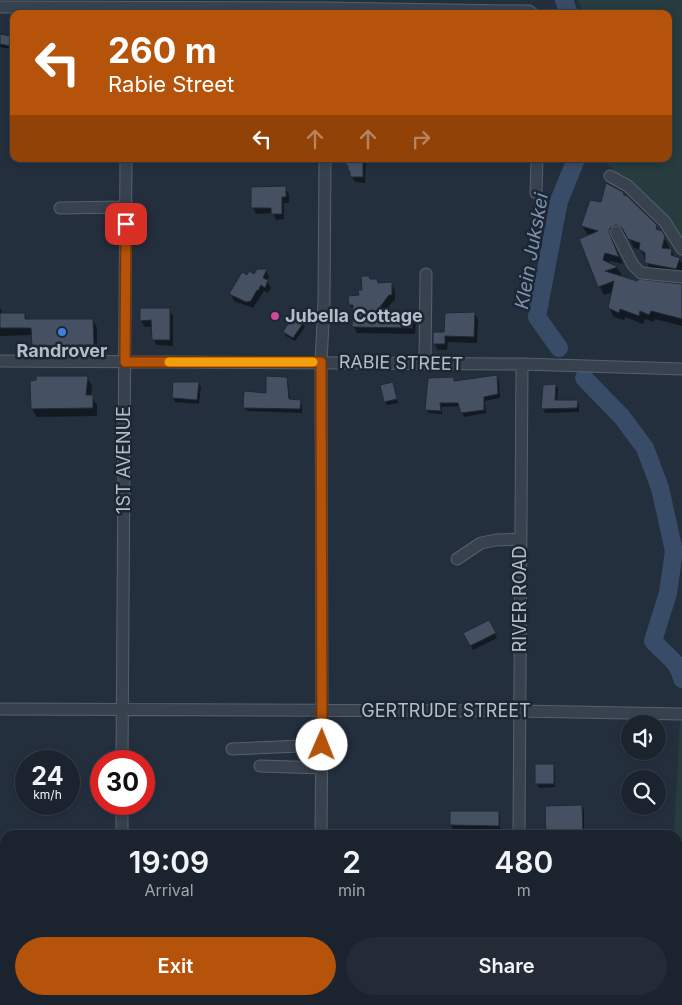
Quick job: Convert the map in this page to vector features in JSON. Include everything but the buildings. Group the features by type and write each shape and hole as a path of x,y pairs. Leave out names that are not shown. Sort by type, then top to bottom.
{"street":[{"path":"0,7 325,7 469,10"},
{"name":"1ST AVENUE","path":"122,750 126,162"},
{"path":"321,830 321,362 324,303 325,162"},
{"path":"536,193 537,162"},
{"path":"610,176 628,186 644,200 665,222 682,249"},
{"path":"60,208 126,207"},
{"path":"616,232 633,265 641,273 682,277"},
{"path":"425,364 426,274"},
{"name":"RABIE STREET","path":"0,361 522,364 682,369"},
{"name":"RIVER ROAD","path":"519,830 522,364"},
{"path":"457,559 481,543 521,539"},
{"name":"GERTRUDE STREET","path":"0,708 519,711 682,714"},
{"path":"232,749 322,745"},
{"path":"260,766 322,768"},
{"path":"122,815 122,830"}],"green space":[{"path":"578,0 682,0 682,244 665,215 605,162 672,162 672,10 582,10"},
{"path":"680,721 682,721 682,830 674,830"}],"waterway":[{"name":"Klein Jukskei","path":"564,0 568,10"},
{"name":"Klein Jukskei","path":"559,348 537,317 559,201 575,162"},
{"name":"Klein Jukskei","path":"584,378 622,417 645,448 660,488 674,551 668,593 653,641 675,663 682,679"}],"slow traffic":[{"path":"169,362 313,362"}],"place":[{"name":"Jubella Cottage","path":"275,316"},
{"name":"Randrover","path":"62,332"}],"route":[{"path":"126,224 125,362 321,362 322,745"}]}
